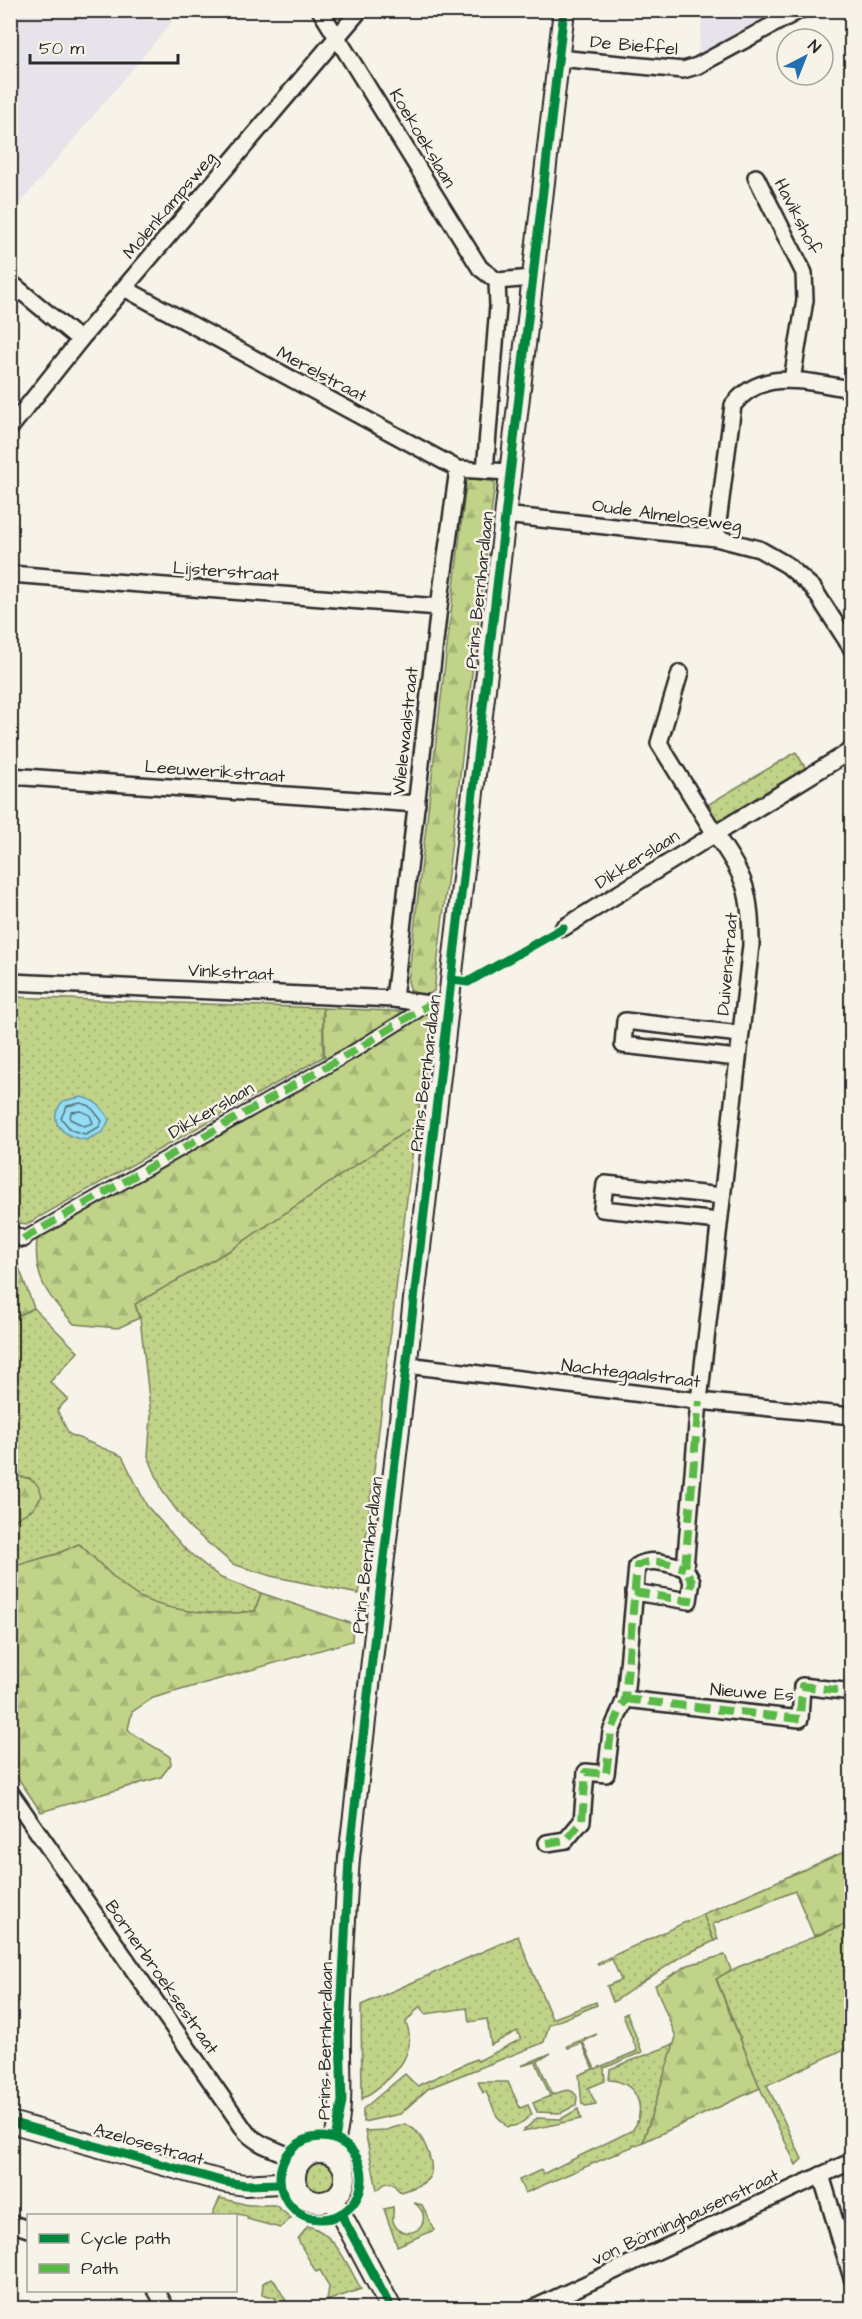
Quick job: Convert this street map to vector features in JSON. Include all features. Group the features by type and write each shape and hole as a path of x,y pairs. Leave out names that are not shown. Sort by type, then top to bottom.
{"street":[{"name":"Koekoekslaan","path":"320,10 480,268 497,281"},
{"name":"Molenkampsweg","path":"10,428 80,340 360,10"},
{"name":"Prins Bernhardlaan","path":"331,2154 339,2131 342,2101 340,2023 349,1858 449,1007 508,472 564,10"},
{"name":"De Bieffel","path":"558,58 683,70 698,66 800,10"},
{"name":"Havikshof","path":"756,177 804,273 805,300 792,380"},
{"path":"485,471 498,306 497,281 532,278"},
{"path":"10,282 80,340"},
{"name":"Merelstraat","path":"124,288 458,469 508,472"},
{"path":"716,538 733,405 744,391 761,382 792,380 852,389"},
{"name":"Wielewaalstraat","path":"394,999 439,607 458,469"},
{"name":"Oude Almeloseweg","path":"504,514 716,538 759,549 787,565 813,588 852,649"},
{"name":"Lijsterstraat","path":"10,574 439,607"},
{"path":"680,673 659,743 715,834"},
{"name":"Dikkerslaan","path":"563,927 852,750"},
{"name":"Leeuwerikstraat","path":"10,776 417,804"},
{"name":"Duivenstraat","path":"699,1401 751,945 751,904 742,878 715,834"},
{"name":"Vinkstraat","path":"10,982 394,999 449,1007"},
{"name":"Dikkerslaan","path":"17,1236 354,1051 428,1005"},
{"name":"Duivenstraat","path":"738,1058 623,1045 626,1021 740,1034"},
{"path":"719,1221 602,1209 605,1184 722,1196"},
{"name":"Nachtegaalstraat","path":"407,1365 699,1401 852,1416"},
{"path":"634,1592 689,1601 692,1581 685,1568 699,1401"},
{"path":"547,1843 566,1840 582,1821 586,1772 606,1774 611,1731 625,1699 637,1566 644,1561 685,1568"},
{"name":"Nieuwe Es","path":"625,1699 800,1719 802,1686 852,1692"},
{"name":"Bornerbroeksestraat","path":"10,1792 246,2132 263,2146 287,2154 300,2162"},
{"name":"Azelosestraat","path":"10,2122 225,2182 244,2185 295,2182"},
{"path":"312,2153 331,2154 341,2163 345,2176 342,2190 333,2199 317,2202 307,2199 299,2192 295,2182 295,2172 300,2162 312,2153"},
{"name":"von Bönninghausenstraat","path":"534,2308 852,2161"},
{"path":"821,2175 852,2278"},
{"path":"333,2199 391,2308"},
{"path":"10,2223 27,2229"},
{"path":"157,2292 166,2308"}],"shaded area":[{"path":"10,11 181,11 11,214"},
{"path":"703,11 800,11 697,66"}],"green space":[{"path":"474,479 495,482 434,991 425,996 411,991 408,982 466,483"},
{"path":"796,752 806,769 745,807 712,821 706,809 709,804"},
{"path":"11,997 323,1008 323,1057 27,1224 11,1222"},
{"path":"323,1008 436,1013 416,1124 232,1249 135,1304 139,1318 118,1328 74,1324 44,1286 37,1265 37,1239 325,1074"},
{"path":"416,1124 359,1594 271,1576 233,1564 189,1527 163,1492 148,1456 151,1416 140,1318 135,1304 232,1249"},
{"path":"11,1246 34,1308 10,1319"},
{"path":"34,1308 78,1352 50,1382 68,1399 57,1410 69,1434 122,1456 147,1506 186,1550 221,1578 261,1593 255,1611 208,1613 157,1604 130,1591 79,1544 57,1554 11,1567 11,1522 16,1520 30,1478 10,1476 11,1319"},
{"path":"11,1476 35,1482 42,1496 33,1509 11,1522"},
{"path":"79,1544 130,1591 157,1604 208,1613 255,1611 261,1593 353,1624 352,1641 153,1698 132,1712 128,1729 170,1757 171,1764 161,1777 41,1812 11,1768 11,1567 57,1554"},
{"path":"851,1849 851,1922 814,1936 795,1891 713,1924 718,1939 714,1941 703,1914"},
{"path":"703,1914 714,1941 682,1956 613,2002 607,1986 621,1980 612,1959 598,1965 597,1963"},
{"path":"851,1922 851,2046 767,2085 802,2159 796,2165 760,2088 716,1978"},
{"path":"518,1936 552,2019 596,2002 597,2005 549,2025 544,2042 540,2044 429,2088 400,2114 363,2122 363,2109 405,2074 417,2086 476,2059 478,2061 521,2039 517,2031 491,2045 487,2019 469,2022 467,2008 426,2014 420,2006 406,2022 409,2046 399,2067 382,2085 362,2099 361,2005"},
{"path":"725,1955 731,1970 716,1979 760,2088 643,2142 676,2037 655,1985 688,1965"},
{"path":"627,2013 642,2052 604,2068 605,2081 588,2088 596,2104 586,2106 582,2104 579,2075 593,2069 582,2043 568,2048 567,2046 597,2034 583,2042 595,2069 637,2051 623,2015"},
{"path":"674,2044 643,2142 525,2193 519,2180 541,2170 543,2174 633,2130 639,2113 637,2097 627,2085 609,2080 610,2069"},
{"path":"551,2053 538,2061 552,2095 569,2090 577,2097 576,2105 561,2113 537,2112 533,2103 550,2096 536,2062 521,2066"},
{"path":"478,2082 508,2082 520,2108 528,2105 532,2114 519,2125 507,2127 497,2116 486,2092 483,2093"},
{"path":"578,2109 581,2119 523,2131 537,2118 561,2119"},
{"path":"405,2124 417,2132 425,2145 431,2164 429,2177 419,2185 400,2192 393,2184 386,2183 377,2190 365,2131 386,2130"},
{"path":"321,2162 327,2163 335,2171 335,2183 327,2191 321,2192 315,2191 307,2183 306,2177 307,2171 315,2163"},
{"path":"220,2198 248,2205 275,2205 291,2218 280,2228 233,2213 212,2214"},
{"path":"414,2203 422,2205 434,2230 397,2246 384,2209 393,2207 395,2226 401,2231 409,2232 421,2227 423,2220 420,2208"},
{"path":"308,2226 326,2235 333,2243 361,2289 327,2301 329,2287 320,2270 316,2272 298,2239"},
{"path":"272,2278 290,2308 273,2308 276,2298 262,2294 263,2283"}],"water":[{"path":"81,1097 98,1105 109,1120 103,1132 86,1140 64,1132 56,1116 63,1101"}],"marked path":[{"path":"23,1239 354,1051 428,1005"},
{"path":"634,1592 689,1601 692,1581 685,1568 699,1401"},
{"path":"547,1843 566,1840 582,1821 586,1772 606,1774 611,1732 625,1699 637,1566 655,1562 685,1568"},
{"path":"625,1699 800,1719 802,1686 852,1692"}],"cycle path":[{"path":"335,2139 342,2101 340,2035 349,1858 564,10"},
{"path":"452,980 468,982 563,928"},
{"path":"10,2122 225,2182 245,2185 280,2184"},
{"path":"321,2137 337,2140 350,2149 359,2162 362,2178 359,2194 350,2207 337,2216 321,2219 305,2216 292,2207 283,2194 280,2178 283,2162 292,2149 305,2140 321,2137"},
{"path":"341,2214 391,2308"}]}
